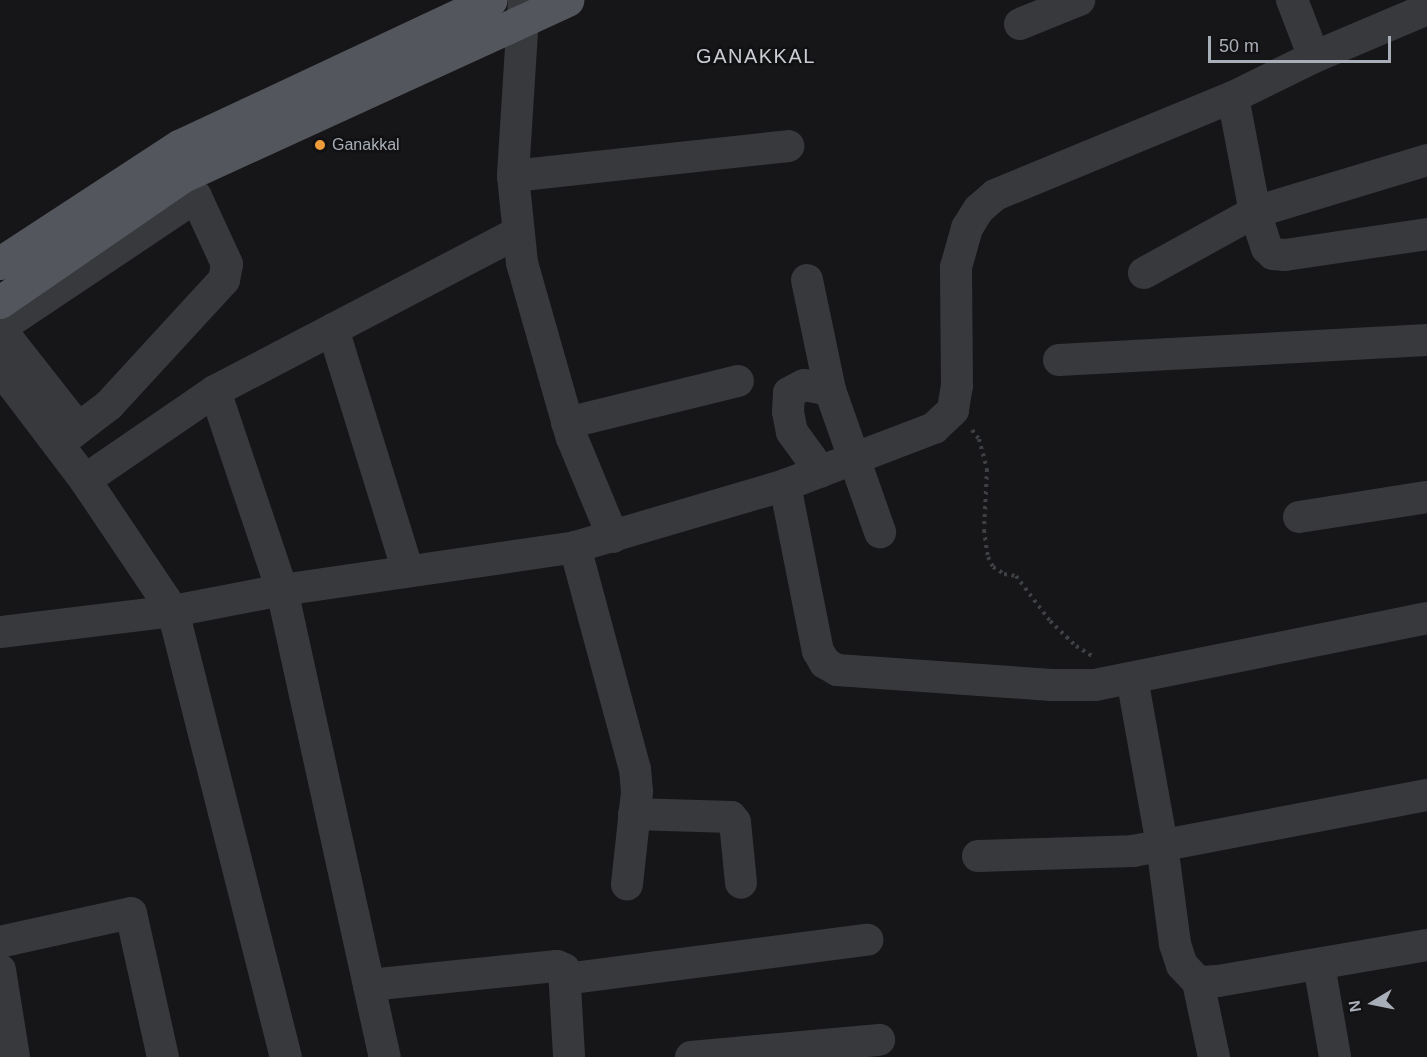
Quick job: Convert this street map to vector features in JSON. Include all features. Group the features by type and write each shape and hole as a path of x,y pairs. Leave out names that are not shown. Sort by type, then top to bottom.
{"main road":[{"path":"0,263 179,146 491,0"},
{"path":"0,302 105,243 188,187 524,9 567,0"}],"street":[{"path":"1020,24 1079,0"},
{"path":"1292,0 1314,57"},
{"path":"524,9 513,176 517,233 522,263 567,423 613,537"},
{"path":"0,632 173,610 282,590 575,547 785,485 934,428 953,410 957,386 956,267 967,228 979,209 995,195 1233,97 1314,57 1427,9"},
{"path":"1233,97 1255,212 1267,248 1273,254 1285,255 1427,234"},
{"path":"513,176 788,146"},
{"path":"1144,273 1255,212 1427,160"},
{"path":"68,436 109,405 224,280 227,264 188,187"},
{"path":"86,480 215,391 517,233"},
{"path":"105,243 0,329 68,436 86,480 173,610 286,1057"},
{"path":"807,280 830,390 880,532"},
{"path":"333,329 408,571"},
{"path":"1059,360 1427,340"},
{"path":"0,368 68,436"},
{"path":"567,423 738,381"},
{"path":"821,472 792,432 788,412 789,393 804,385 830,390"},
{"path":"215,391 282,590 384,1057"},
{"path":"785,485 818,651 825,663 837,670 1051,686 1095,685 1427,618"},
{"path":"1299,517 1427,497"},
{"path":"575,547 635,769 637,792 627,884"},
{"path":"1132,678 1162,845 1175,944 1182,965 1198,982 1214,1057"},
{"path":"978,856 1133,851 1427,795"},
{"path":"634,814 730,817 735,822 741,883"},
{"path":"0,942 131,912 163,1057"},
{"path":"564,979 867,940"},
{"path":"1198,982 1319,965 1427,945"},
{"path":"1319,965 1335,1057"},
{"path":"369,985 557,966 564,969 569,1057"},
{"path":"0,970 14,1057"},
{"path":"691,1057 879,1040"}],"path":[{"path":"953,410 979,439 985,456 987,483 984,530 988,557 993,567 1004,574 1016,576 1050,621 1076,646 1132,678"}],"place":[{"name":"Ganakkal","path":"320,145"}],"district":[{"name":"GANAKKAL","path":"756,56"}]}
